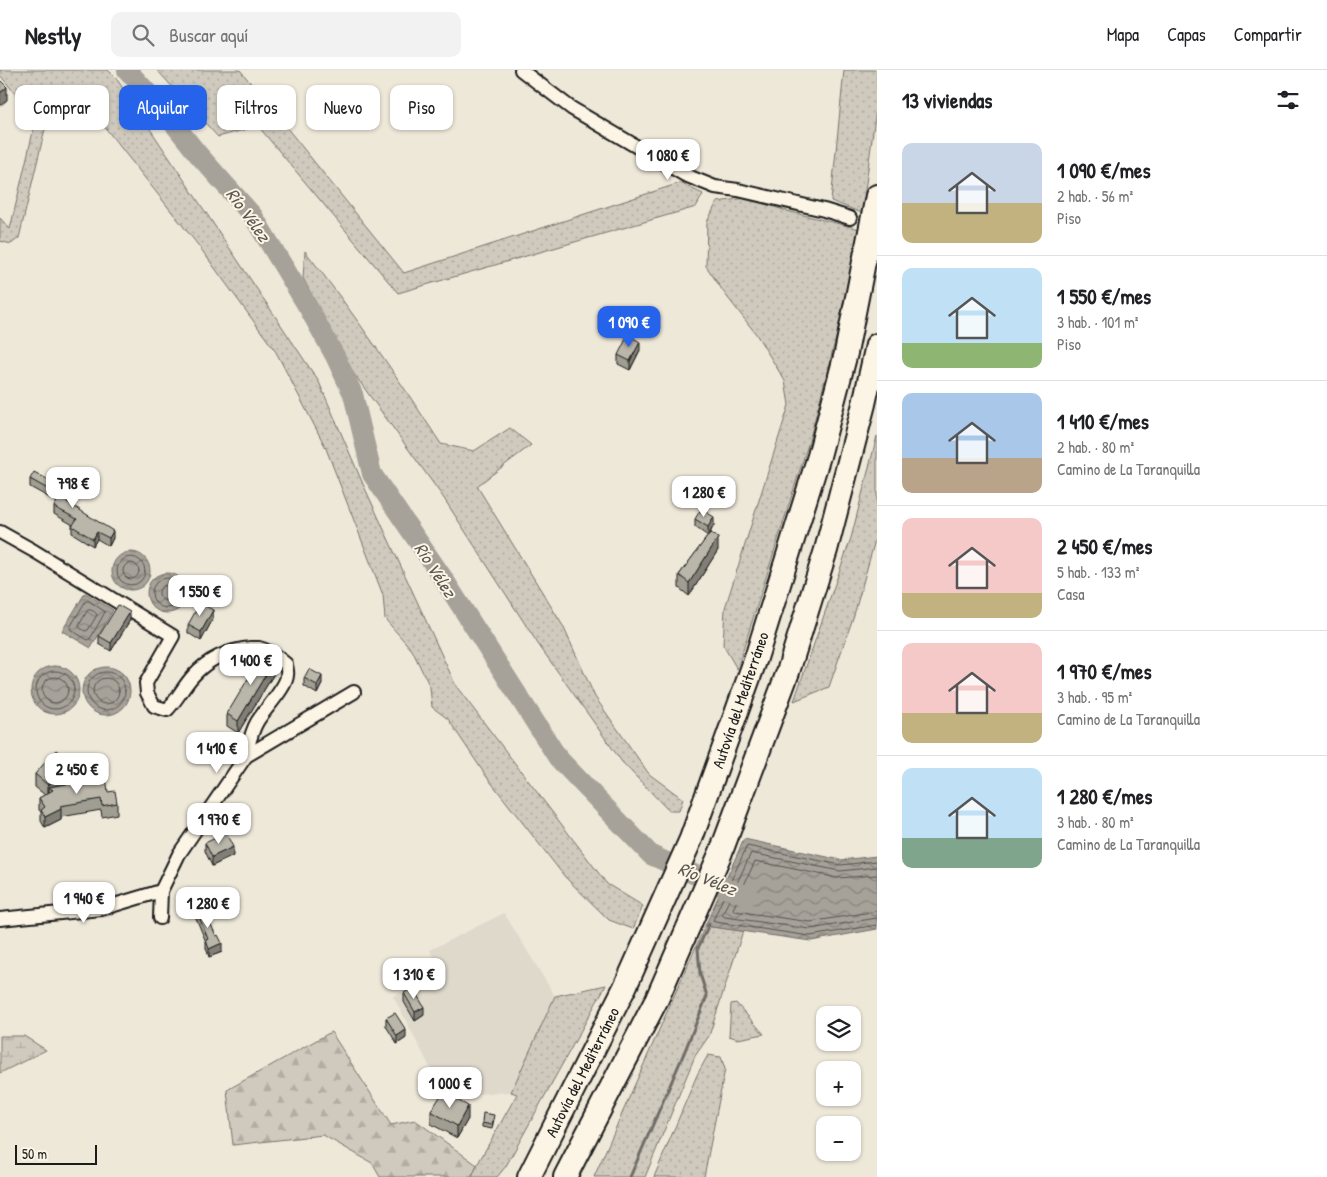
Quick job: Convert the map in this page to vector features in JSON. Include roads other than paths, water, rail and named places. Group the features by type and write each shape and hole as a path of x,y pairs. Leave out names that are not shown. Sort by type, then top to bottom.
{"highway":[{"name":"Autovía del Mediterráneo","path":"528,1177 608,1023 691,839 756,658 819,456 841,372 877,196"},
{"name":"Autovía del Mediterráneo","path":"565,1177 657,999 721,852 788,672 826,550 864,404 877,345"},
{"path":"578,1177 657,999"},
{"path":"514,1177 608,1023"}],"street":[{"path":"521,70 571,108 685,175 715,187 738,190 850,218"},
{"path":"0,532 173,636 146,683 147,693 154,706 167,710 193,675 205,664 238,649 259,648 276,655 286,664 288,677 281,690 265,709 256,724 246,756 179,854 161,891 160,918"},
{"path":"246,756 354,692"},
{"path":"0,919 101,909 161,891"}],"water":[{"path":"131,552 145,557 150,571 145,585 131,590 117,585 112,571 117,557"},
{"path":"167,573 181,579 187,593 181,607 167,613 153,607 147,593 153,579"},
{"path":"85,593 113,610 91,648 62,631"},
{"path":"55,666 64,668 72,673 77,681 79,690 77,699 72,707 64,712 55,714 46,712 38,707 33,699 31,690 33,681 38,673 46,668"},
{"path":"106,667 115,669 123,674 128,682 130,691 128,700 123,708 115,713 106,715 97,713 89,708 84,700 82,691 84,682 89,674 97,669"},
{"path":"744,839 841,860 877,856 877,929 811,941 705,926"}],"waterway":[{"name":"Río Vélez","path":"127,70 253,216 308,307 353,394 372,474 443,578 558,758 651,855 727,889 748,895"},
{"path":"630,1177 707,996 700,974 698,948 709,924"}]}
